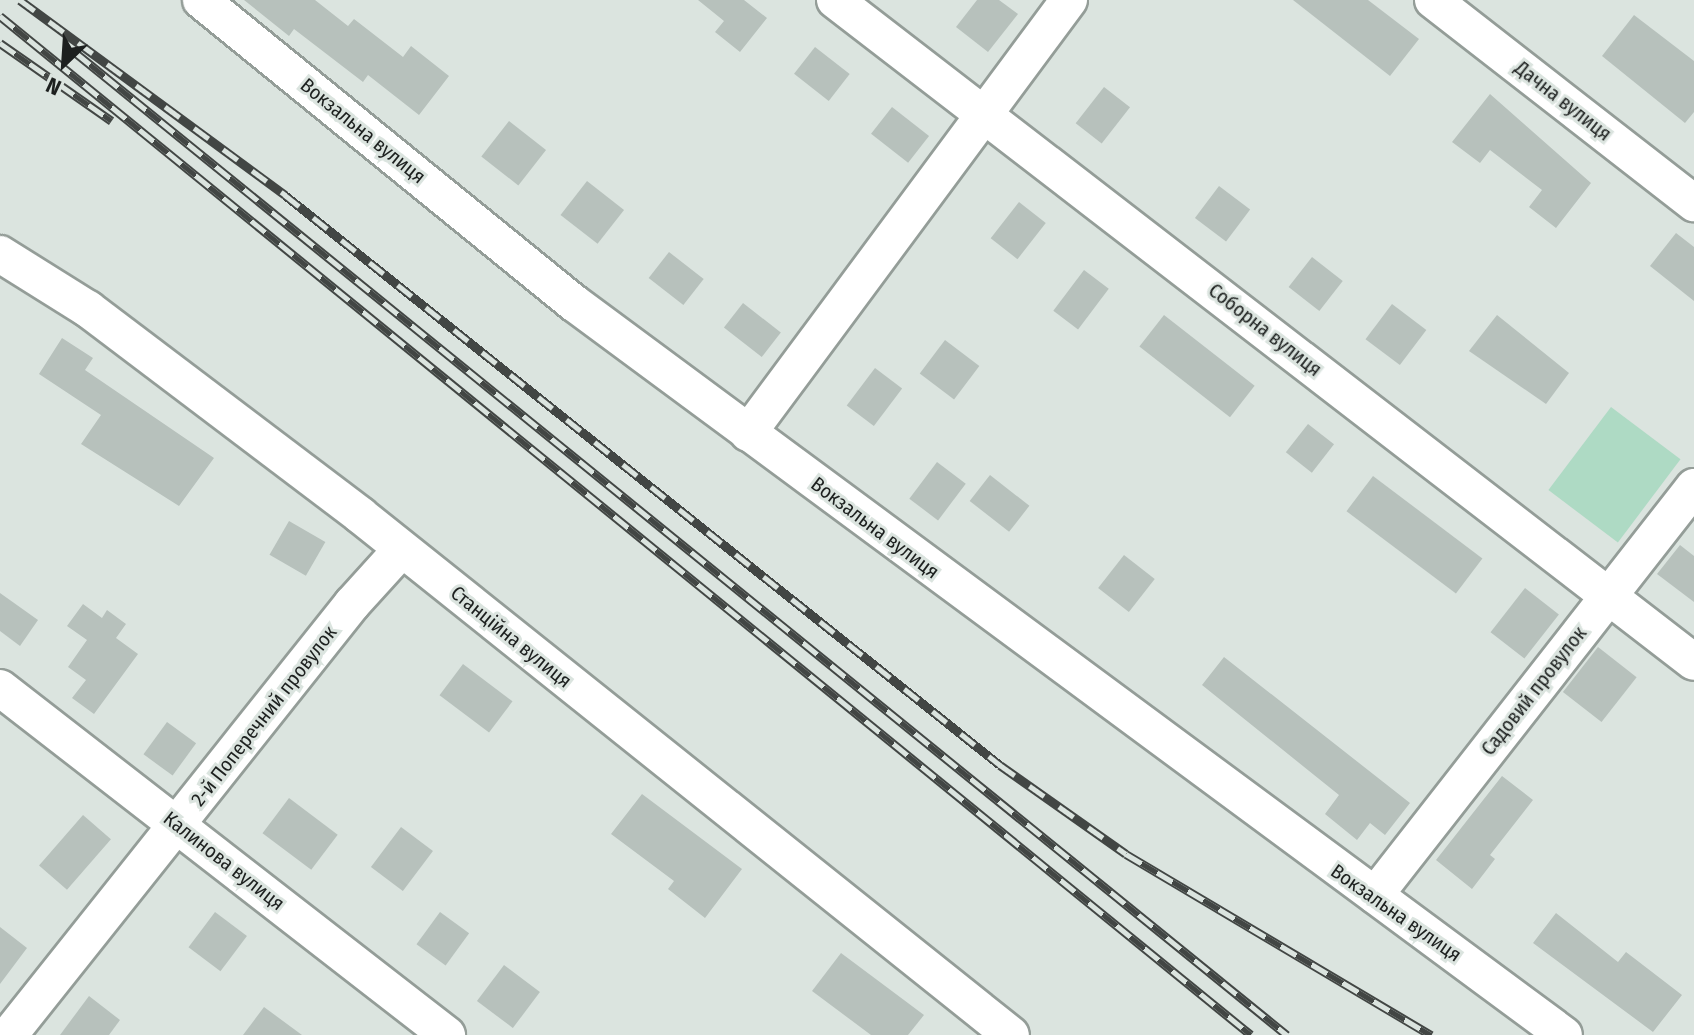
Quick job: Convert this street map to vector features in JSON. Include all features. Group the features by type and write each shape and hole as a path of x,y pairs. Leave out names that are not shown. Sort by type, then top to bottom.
{"street":[{"name":"Вокзальна вулиця","path":"201,0 574,303 1564,1035"},
{"name":"Соборна вулиця","path":"835,0 1694,662"},
{"path":"748,433 1069,0"},
{"name":"Дачна вулиця","path":"1433,0 1694,203"},
{"name":"Станційна вулиця","path":"0,254 88,309 401,550 1011,1035"},
{"name":"Садовий провулок","path":"1375,895 1694,487"},
{"name":"2-й Поперечний провулок","path":"9,1035 352,604 401,550"},
{"name":"Калинова вулиця","path":"0,688 447,1035"}],"green space":[{"path":"1611,407 1680,459 1618,542 1548,490"}],"building":[{"path":"244,0 315,0 348,26 354,19 403,57 411,46 449,76 419,115 368,75 363,82 294,29 289,36"},
{"path":"698,0 744,0 767,18 740,52 715,32 724,21"},
{"path":"977,0 999,0 1018,14 988,52 956,27"},
{"path":"1293,0 1368,0 1419,39 1390,76"},
{"path":"1634,15 1694,61 1694,112 1685,123 1602,56"},
{"path":"815,47 850,74 829,101 794,74"},
{"path":"1104,87 1130,107 1102,144 1076,123"},
{"path":"1490,94 1591,183 1556,228 1529,207 1542,190 1490,150 1480,163 1452,142"},
{"path":"892,107 929,136 908,163 871,134"},
{"path":"509,121 546,150 518,185 481,156"},
{"path":"587,181 624,210 598,244 561,215"},
{"path":"1219,186 1250,209 1226,241 1195,218"},
{"path":"1019,202 1046,223 1017,259 991,238"},
{"path":"1676,233 1694,247 1694,301 1650,266"},
{"path":"669,252 704,279 683,305 649,278"},
{"path":"1312,257 1343,281 1319,311 1289,287"},
{"path":"1084,270 1109,289 1078,329 1053,311"},
{"path":"743,303 781,333 762,357 724,327"},
{"path":"1392,304 1426,330 1400,365 1366,339"},
{"path":"1164,315 1255,386 1230,417 1139,347"},
{"path":"1497,315 1569,373 1546,404 1469,351"},
{"path":"62,338 93,358 85,370 214,458 179,506 81,444 101,415 39,374"},
{"path":"945,340 979,366 954,399 920,374"},
{"path":"875,368 902,388 874,426 847,406"},
{"path":"1308,424 1334,444 1312,473 1286,452"},
{"path":"937,462 966,484 938,520 909,499"},
{"path":"990,475 1029,506 1009,532 970,501"},
{"path":"1373,476 1482,558 1456,594 1347,511"},
{"path":"289,521 325,542 306,576 270,555"},
{"path":"1680,545 1694,556 1694,602 1657,574"},
{"path":"1124,555 1155,579 1129,612 1098,588"},
{"path":"1525,588 1559,614 1524,659 1491,632"},
{"path":"0,593 38,620 20,646 0,631"},
{"path":"83,604 102,618 107,610 126,624 116,638 138,654 94,714 72,698 86,680 68,667 87,640 67,626"},
{"path":"1598,647 1637,677 1602,722 1563,692"},
{"path":"1224,657 1410,803 1385,835 1370,823 1357,840 1325,814 1339,795 1202,685"},
{"path":"463,664 513,701 489,732 440,695"},
{"path":"167,722 196,743 173,776 143,754"},
{"path":"1502,776 1533,800 1490,855 1495,859 1472,889 1436,860"},
{"path":"642,794 742,869 705,918 668,889 674,881 611,834"},
{"path":"289,798 338,835 311,870 263,833"},
{"path":"83,815 111,839 67,890 39,866"},
{"path":"401,827 433,851 403,891 371,867"},
{"path":"215,912 247,936 220,971 189,947"},
{"path":"440,912 469,933 446,966 416,944"},
{"path":"1556,913 1618,962 1626,952 1682,995 1653,1032 1533,943"},
{"path":"0,927 27,948 0,984"},
{"path":"841,953 924,1015 908,1035 871,1035 812,991"},
{"path":"504,965 540,992 513,1028 477,1001"},
{"path":"89,996 120,1020 109,1035 60,1035"},
{"path":"264,1007 302,1035 243,1035"}],"railway":[{"path":"20,0 285,195 1000,765 1126,854 1431,1035"},
{"path":"0,16 1251,1035"},
{"path":"0,43 112,121"},
{"path":"76,53 1287,1035"}]}
